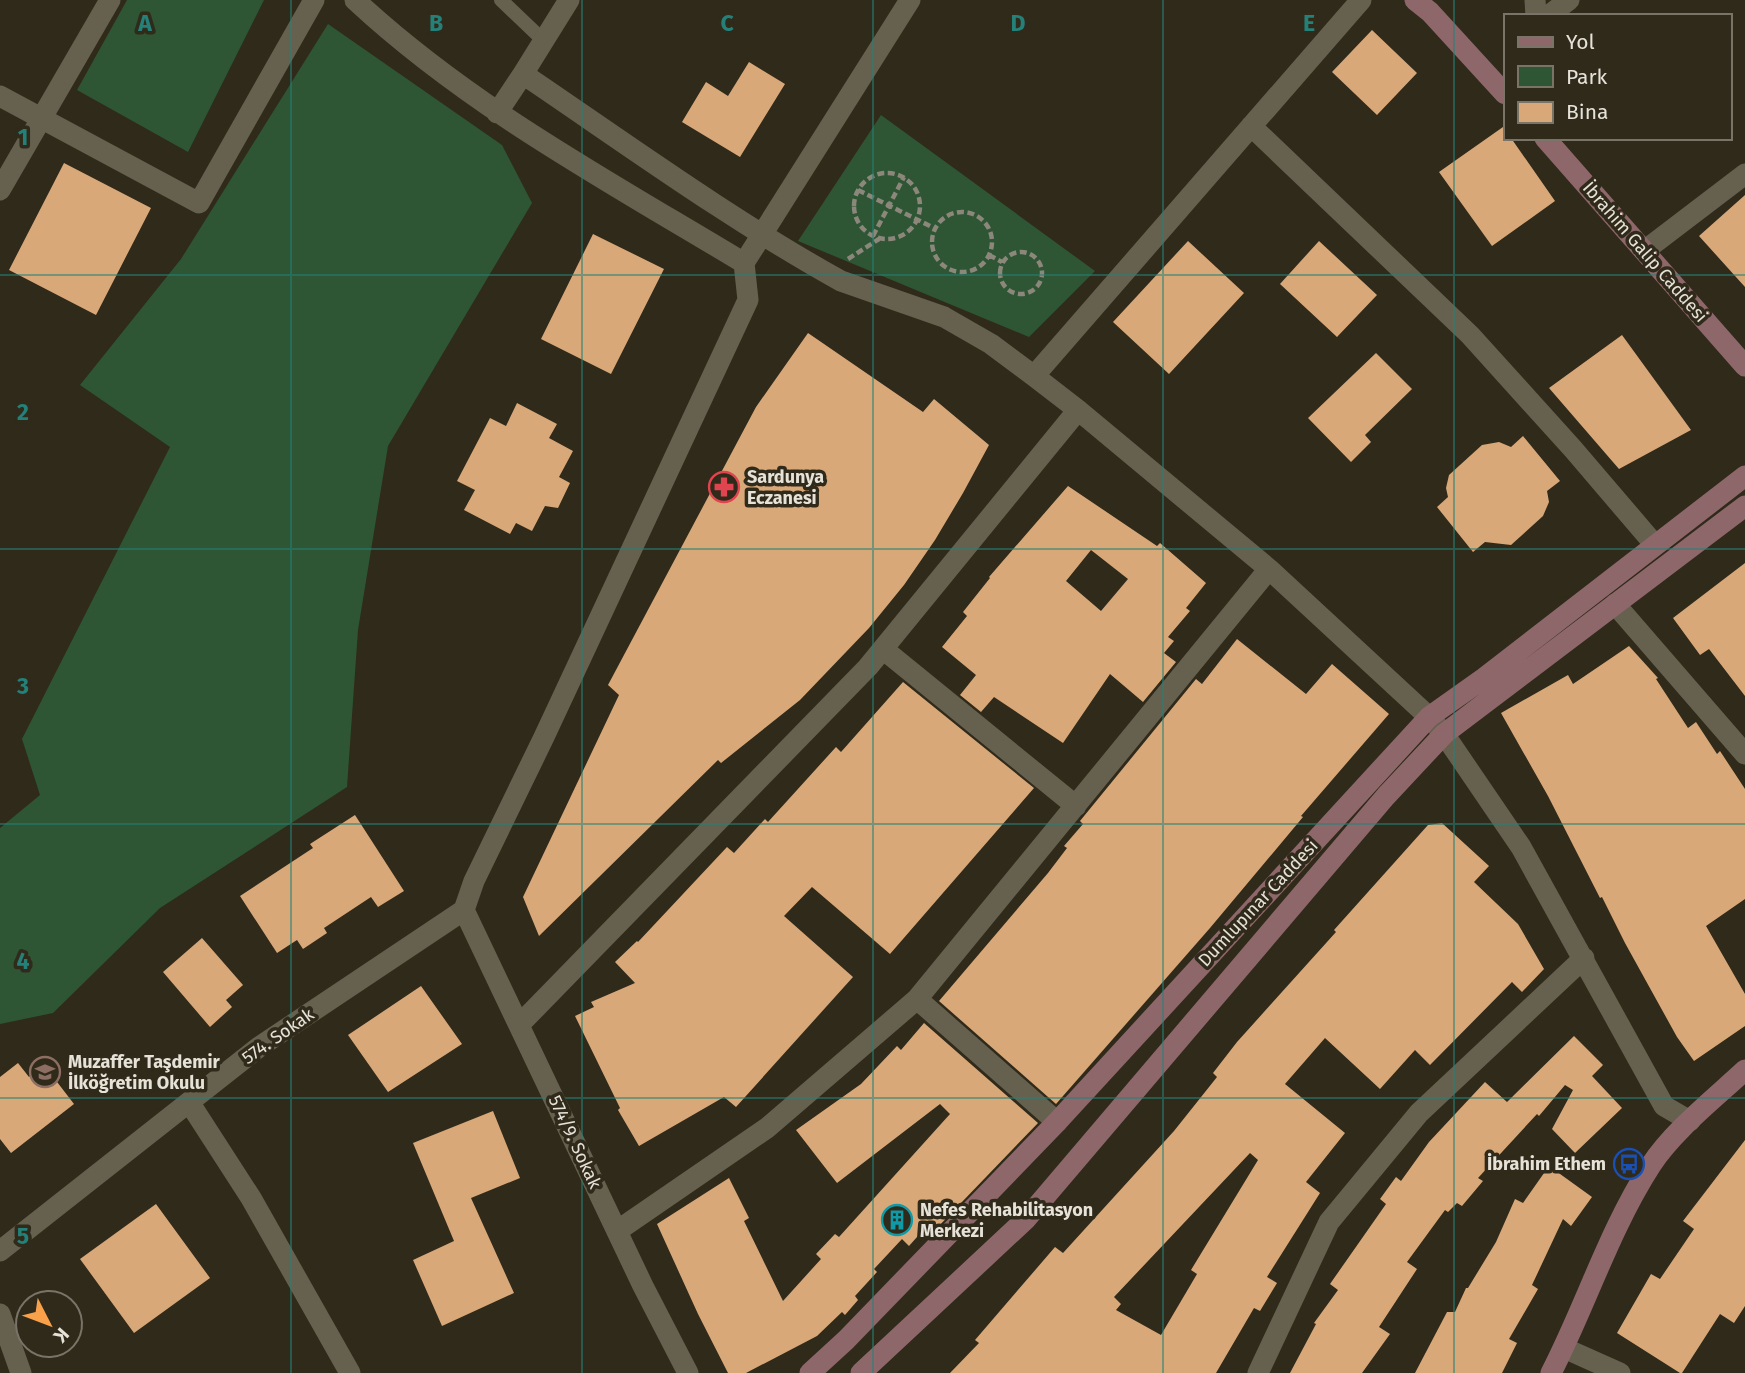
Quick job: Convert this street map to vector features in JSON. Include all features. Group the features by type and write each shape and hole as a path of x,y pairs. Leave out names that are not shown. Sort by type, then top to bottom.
{"street":[{"path":"0,190 110,0"},
{"path":"0,96 199,204 314,0"},
{"path":"355,0 383,26 497,113 744,264"},
{"path":"497,113 569,0"},
{"path":"464,910 474,881 748,300 744,264 910,0"},
{"path":"1034,376 1361,0"},
{"path":"1415,0 1430,12 1504,93"},
{"path":"1551,14 1569,0"},
{"path":"523,74 761,234 826,273 841,281 944,317 991,344 1078,410 1269,569 1444,734 1521,847 1664,1106 1690,1121"},
{"path":"1251,127 1470,335 1655,545"},
{"name":"İbrahim Galip Caddesi","path":"1547,140 1745,366"},
{"path":"1644,251 1745,174"},
{"path":"519,1025 868,667 1078,410"},
{"name":"Dumlupınar Caddesi","path":"810,1373 846,1340 1057,1122 1429,717 1485,678 1745,475"},
{"name":"Dumlupınar Caddesi","path":"861,1373 1026,1219 1386,796 1444,734 1745,506"},
{"path":"617,1231 767,1128 917,999 1269,569"},
{"path":"1615,604 1745,754"},
{"path":"883,649 1076,806"},
{"name":"574/9. Sokak","path":"464,910 688,1373"},
{"name":"574. Sokak","path":"0,1251 259,1047 464,910"},
{"path":"1258,1373 1329,1222 1419,1113 1584,958"},
{"path":"917,999 1057,1122"},
{"path":"1551,1373 1602,1257 1652,1164 1690,1121 1745,1070"},
{"path":"189,1102 251,1198 350,1373"},
{"path":"0,1314 21,1373"},
{"path":"1563,1348 1620,1373"}],"lane":[{"path":"501,0 544,41"}],"path":[{"path":"826,273 880,239 901,236 917,221 920,200 916,189 904,177 889,172 868,178 858,190 853,206 861,227 880,239"},
{"path":"873,236 904,177"},
{"path":"858,190 936,229"},
{"path":"959,212 978,216 990,231 992,241 989,255 980,266 971,271 952,270 937,258 933,239 936,229 941,221 959,212"},
{"path":"1020,251 1033,255 1042,274 1037,287 1024,294 1011,292 1001,282 1002,262 1007,256 1020,251"},
{"path":"989,255 1002,262"}],"green space":[{"path":"127,0 264,0 188,152 77,90"},
{"path":"328,24 502,145 532,203 388,446 358,630 347,787 160,908 53,1013 0,1024 0,828 40,795 22,739 170,447 80,385 181,259"},
{"path":"881,115 1095,271 1029,337 798,241"}],"building":[{"path":"1372,30 1417,73 1377,115 1332,72"},
{"path":"749,62 785,84 740,157 682,122 706,82 728,96"},
{"path":"1503,127 1504,140 1512,140 1555,201 1492,246 1439,172"},
{"path":"64,163 151,208 96,315 9,270"},
{"path":"1745,195 1745,287 1699,236"},
{"path":"593,234 664,269 611,374 541,339"},
{"path":"1188,241 1244,293 1169,374 1113,322"},
{"path":"1319,241 1377,295 1337,337 1280,284"},
{"path":"808,333 923,412 934,399 989,445 935,540 904,585 869,628 800,700 721,763 718,760 539,936 523,897 619,695 608,685 756,407"},
{"path":"1622,335 1691,430 1619,469 1549,388"},
{"path":"1376,353 1412,389 1365,435 1371,442 1351,462 1308,418"},
{"path":"517,403 557,424 549,438 573,451 559,477 570,483 558,508 545,506 532,531 516,523 510,534 464,510 475,490 457,481 490,418 506,426"},
{"path":"1523,436 1560,481 1547,491 1549,502 1543,516 1511,545 1485,542 1473,552 1437,507 1448,497 1446,488 1449,475 1482,445 1499,442 1511,447"},
{"path":"1068,486 1157,546 1160,543 1206,583 1186,608 1190,611 1168,637 1174,641 1164,653 1176,662 1143,702 1110,674 1063,743 994,697 981,712 960,695 976,675 942,647 967,616 963,612 989,577","holes":["1091,550 1128,579 1101,611 1066,581"]},
{"path":"1745,563 1745,696 1709,649 1700,655 1673,618"},
{"path":"1237,639 1306,694 1332,664 1389,714 1210,928 1056,1104 939,1001 1048,873 1067,848 1064,846 1083,824 1080,821 1196,679 1202,684"},
{"path":"1629,646 1658,678 1656,679 1688,728 1696,722 1717,754 1720,751 1745,789 1745,899 1706,926 1745,994 1745,1026 1694,1061 1677,1037 1501,713 1568,675 1573,684"},
{"path":"903,682 1034,788 890,954 812,887 784,916 853,977 736,1107 724,1097 639,1146 618,1110 620,1108 575,1016 594,1007 591,1002 635,983 615,962 638,942 727,847 734,853 765,819 768,822 836,747 841,752"},
{"path":"355,815 404,891 378,907 371,897 324,928 327,933 303,949 297,940 277,953 240,896 313,848 310,844"},
{"path":"1442,823 1489,866 1474,882 1518,924 1544,969 1522,992 1512,982 1430,1065 1415,1050 1380,1089 1325,1038 1285,1084 1345,1133 1306,1182 1320,1193 1267,1277 1277,1283 1260,1311 1254,1308 1216,1373 950,1373 979,1343 975,1340 1055,1247 1063,1253 1174,1131 1217,1077 1213,1073 1237,1042 1428,825","holes":["1250,1153 1258,1160 1191,1270 1197,1274 1161,1335 1116,1310 1121,1304 1114,1297"]},
{"path":"202,938 243,985 226,1000 232,1007 210,1027 163,972"},
{"path":"421,986 462,1044 388,1092 348,1035"},
{"path":"924,1023 1038,1123 935,1230 932,1227 928,1231 925,1228 909,1246 902,1239 874,1269 877,1272 855,1296 858,1300 845,1315 842,1312 817,1336 746,1373 728,1373 657,1224 729,1178 749,1218 744,1221 783,1301 821,1259 816,1254 835,1234 839,1237 950,1114 940,1104 837,1183 796,1130 861,1084 897,1046 901,1050"},
{"path":"1574,1036 1603,1065 1592,1076 1622,1108 1575,1153 1552,1129 1573,1090 1565,1085 1539,1116 1537,1114 1478,1178 1483,1181 1462,1206 1457,1203 1448,1212 1445,1210 1407,1262 1417,1269 1379,1327 1390,1334 1362,1373 1290,1373 1316,1324 1314,1323 1338,1290 1330,1284 1386,1204 1380,1199 1396,1177 1401,1181 1429,1142 1485,1082 1507,1102"},
{"path":"18,1063 29,1077 44,1065 74,1104 11,1153 0,1139 0,1077"},
{"path":"493,1111 520,1178 471,1198 514,1293 442,1326 413,1260 454,1241 413,1143"},
{"path":"1745,1140 1745,1306 1734,1323 1720,1314 1680,1373 1617,1333 1651,1274 1660,1279 1694,1229 1683,1221"},
{"path":"1549,1166 1592,1197 1571,1226 1563,1219 1532,1285 1538,1289 1509,1339 1517,1343 1502,1373 1415,1373 1447,1312 1455,1312 1466,1288 1496,1242 1515,1199 1523,1203"},
{"path":"156,1204 210,1278 134,1333 80,1259"}],"place":[{"name":"Sardunya Eczanesi","path":"724,487"},
{"name":"Muzaffer Taşdemir İlköğretim Okulu","path":"45,1072"},
{"name":"İbrahim Ethem","path":"1629,1164"},
{"name":"Nefes Rehabilitasyon Merkezi","path":"897,1220"}]}
